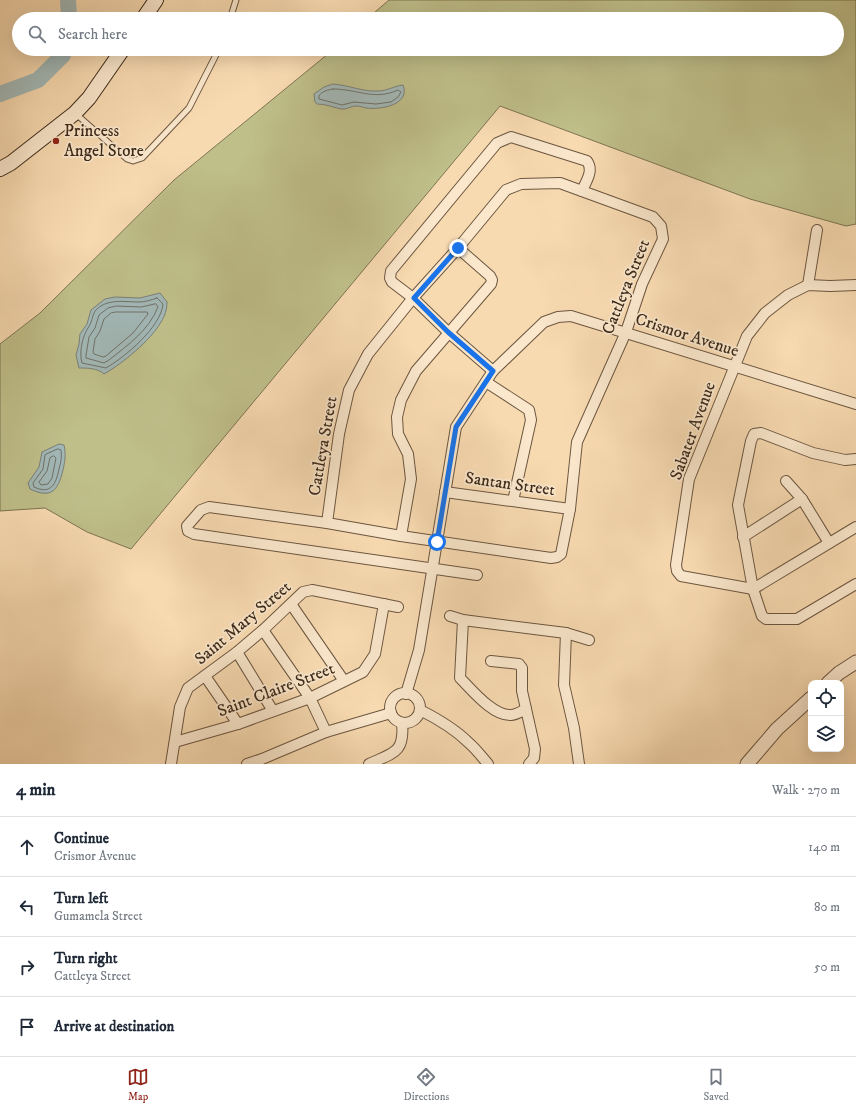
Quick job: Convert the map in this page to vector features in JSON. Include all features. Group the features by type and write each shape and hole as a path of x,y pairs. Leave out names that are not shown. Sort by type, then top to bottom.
{"main road":[{"path":"148,12 156,0"},
{"path":"0,169 11,163 75,113 89,98 118,56"}],"street":[{"path":"493,371 448,332 414,298 392,282 390,278 391,271 497,143 511,137 587,161 590,165 590,171 582,191"},
{"name":"Cattleya Street","path":"560,183 653,217 661,226 663,239 642,284 626,332 577,442 570,509 561,554 557,557 551,558 437,542 327,523 338,434 349,390 368,354 458,248 506,190 521,184 560,183"},
{"path":"808,285 817,230"},
{"path":"401,536 411,478 408,454 398,434 397,417 401,400 416,371 448,332 491,284 492,280 490,276 458,248"},
{"path":"734,367 747,336 765,313 788,295 808,285 856,285"},
{"name":"Crismor Avenue","path":"406,694 419,650 456,427 493,371 544,322 558,317 571,316 856,404"},
{"name":"Sabater Avenue","path":"734,367 689,479 676,565 680,576 753,589"},
{"path":"486,382 528,410 531,415 513,501"},
{"path":"856,459 845,460 813,453 761,433 754,434 751,441 738,505 753,589 762,616 766,619 797,619 856,584"},
{"path":"786,481 802,499 829,543"},
{"name":"Santan Street","path":"445,492 570,509"},
{"path":"743,537 802,499"},
{"path":"327,523 209,507 200,510 187,526 188,531 194,534 477,575"},
{"path":"753,589 856,527"},
{"name":"Saint Mary Street","path":"171,764 180,707 188,688 237,652 263,630 303,592 312,590 398,607"},
{"path":"291,604 344,682"},
{"name":"Saint Claire Street","path":"175,742 238,724 310,698 362,672 375,654 384,604"},
{"path":"450,616 463,620 566,633 589,640"},
{"path":"463,620 460,678 481,700 501,713 512,715 526,709"},
{"path":"263,630 310,698 326,732"},
{"path":"566,633 564,685 574,728 579,764"},
{"path":"237,652 273,711"},
{"path":"491,661 519,664 522,668 522,691 535,749 534,758 529,764"},
{"path":"831,680 856,662"},
{"path":"205,676 238,724"},
{"path":"399,694 406,694 411,695 418,701 420,710 416,718 412,721 402,723 395,719 391,712 390,705 393,699 399,694"},
{"path":"747,764 777,729 808,701"},
{"path":"420,710 456,731 471,744 488,764"},
{"path":"247,764 326,732 391,712"},
{"path":"369,764 395,751 401,745 403,736 402,723"}],"lane":[{"path":"232,12 236,0"},
{"path":"75,113 127,159 133,161 142,158 189,108 215,56"}],"green space":[{"path":"389,0 856,0 856,224 846,226 750,199 500,106 131,549 87,532 45,508 0,511 0,344 40,313 174,180 325,56 844,56 844,12 375,12"}],"water":[{"path":"333,84 372,91 381,91 403,85 404,92 403,97 398,102 393,105 379,108 356,106 343,109 317,104 315,102 314,94 324,87"},
{"path":"160,293 167,302 164,317 150,337 136,351 104,374 96,369 79,368 76,355 80,334 87,324 91,310 105,299 115,297 140,298"},
{"path":"59,444 64,445 65,458 61,477 56,488 48,493 37,492 30,489 28,483 39,467 42,452"}],"waterway":[{"path":"68,0 69,12"},
{"path":"0,94 38,80 62,56"}],"place":[{"name":"Princess Angel Store","path":"56,141"}],"route":[{"path":"437,542 456,427 493,371 448,332 414,298 458,248"}]}
